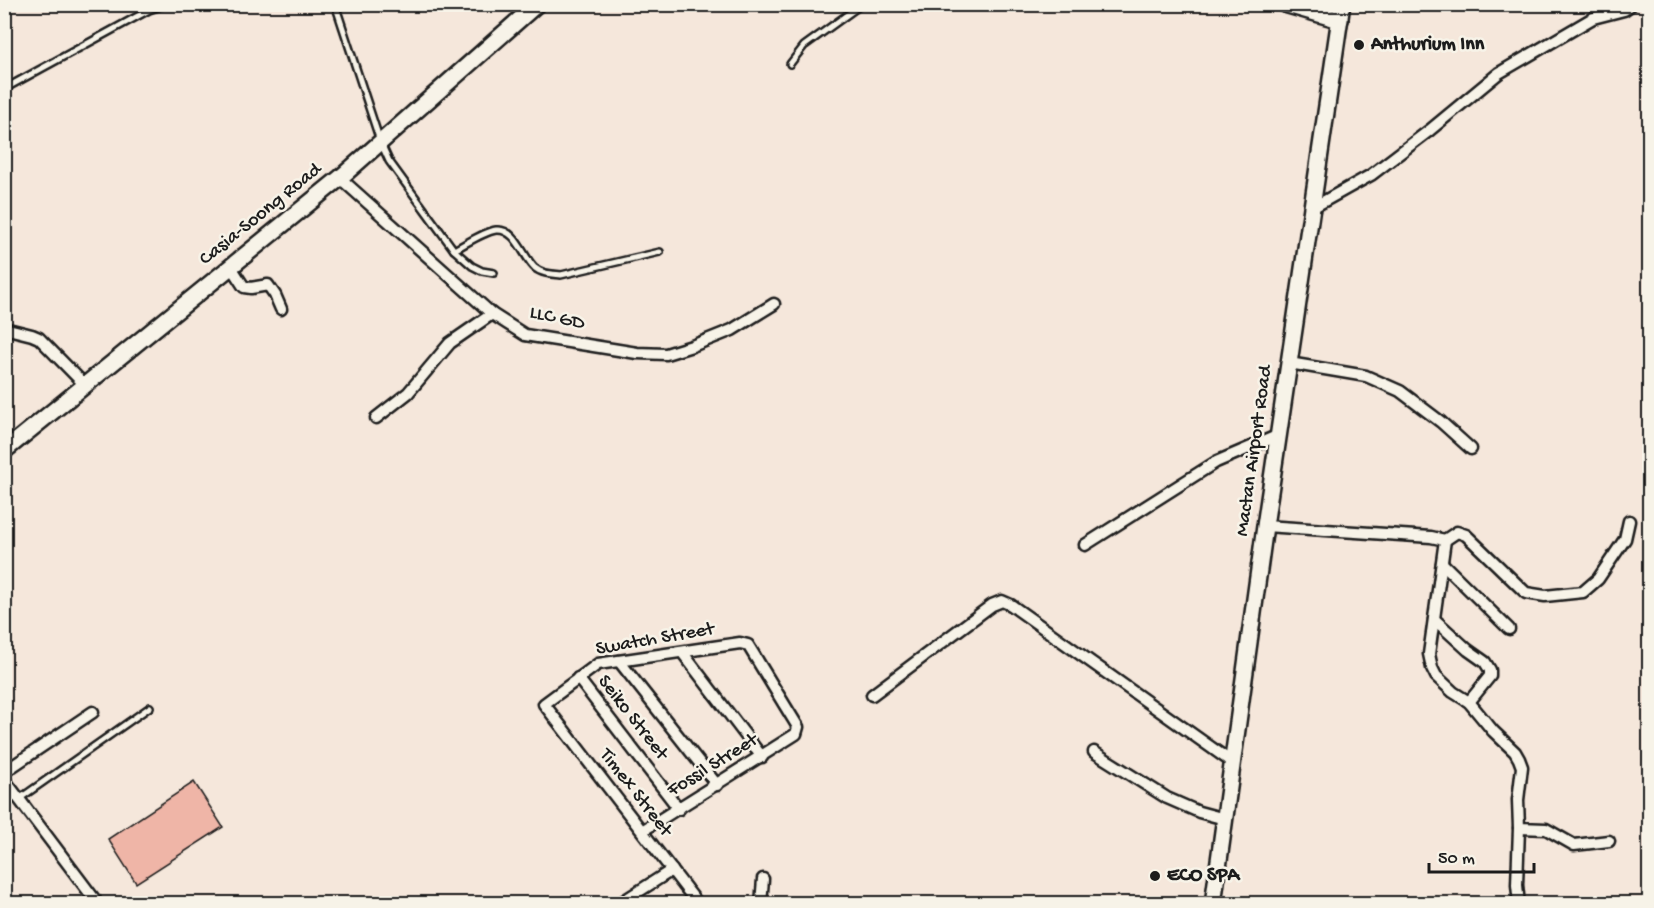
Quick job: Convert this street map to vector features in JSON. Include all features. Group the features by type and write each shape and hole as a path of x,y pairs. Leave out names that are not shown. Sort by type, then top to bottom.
{"main road":[{"name":"Casia-Soong Road","path":"4,451 340,178 537,4"},
{"path":"1284,4 1341,12"},
{"name":"Mactan Airport Road","path":"1213,903 1265,526 1341,12"}],"street":[{"path":"1312,208 1371,175 1431,130 1499,73 1593,18 1624,10 1632,4"},
{"name":"LLC GD","path":"340,178 492,314 525,334 637,353 666,354 732,330 774,304"},
{"path":"231,267 244,287 248,289 268,285 280,309"},
{"path":"376,418 408,393 450,343 492,314"},
{"path":"4,328 39,338 85,385"},
{"path":"1289,363 1366,376 1400,391 1441,422 1471,449"},
{"path":"1085,545 1216,462 1279,435"},
{"path":"1265,526 1431,537 1445,540 1457,532 1466,534 1527,593 1545,596 1583,592 1598,579 1625,539 1629,521"},
{"path":"1445,540 1429,654 1436,676 1453,692 1469,702 1519,759 1521,767 1518,807 1517,885 1519,903"},
{"path":"1442,563 1509,629"},
{"path":"872,695 992,604 1002,601 1011,605 1233,764"},
{"path":"1434,620 1485,662 1490,670 1490,676 1469,702"},
{"name":"Swatch Street","path":"543,704 598,664 740,643 748,645 798,727"},
{"path":"681,652 762,757"},
{"path":"619,661 717,785"},
{"name":"Seiko Street","path":"578,678 679,809"},
{"name":"Timex Street","path":"543,704 698,903"},
{"path":"4,772 93,712"},
{"name":"Fossil Street","path":"642,831 762,757 796,734 798,727"},
{"path":"1094,752 1167,798 1199,812 1225,819"},
{"path":"4,779 98,903"},
{"path":"1519,828 1546,829 1574,845 1609,841"},
{"path":"621,903 672,870"},
{"path":"761,903 763,879"}],"lane":[{"path":"4,89 147,7 167,4"},
{"path":"335,4 389,162 454,250 472,266 494,273"},
{"path":"790,64 804,46 862,4"},
{"path":"454,250 494,230 502,230 509,233 535,268 548,274 561,275 660,252"},
{"path":"19,799 150,707"}],"building":[{"path":"194,782 223,827 136,883 108,839"}],"place":[{"name":"Anthurium Inn","path":"1359,45"},
{"name":"ECO SPA","path":"1155,876"}]}
